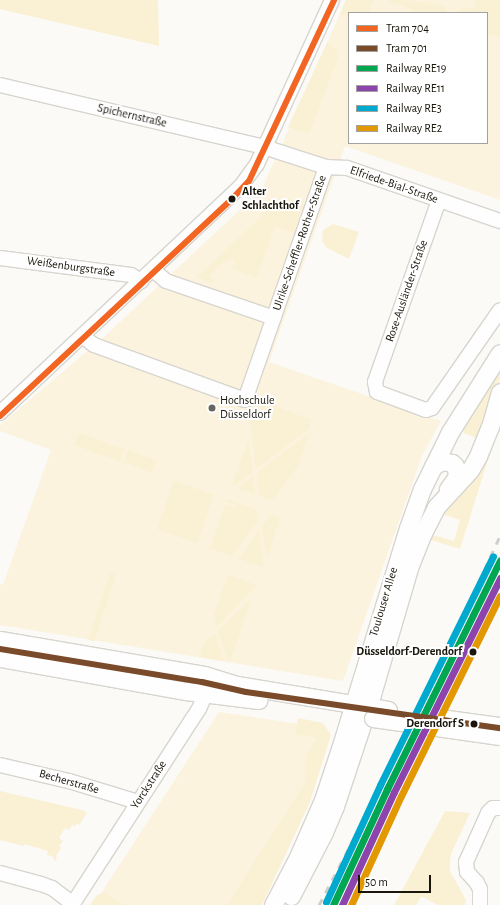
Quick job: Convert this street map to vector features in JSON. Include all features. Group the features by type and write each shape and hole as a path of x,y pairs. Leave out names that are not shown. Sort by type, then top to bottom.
{"main road":[{"name":"Toulouser Allee","path":"273,905 298,857 322,800 340,749 364,711 408,528 433,466 450,432 500,353"},
{"name":"Toulouser Allee","path":"287,905 324,832 335,806 410,565 424,529 442,500 470,470 478,456 490,427 500,392"},
{"path":"433,466 446,460 452,463 456,469 456,478 442,500"},
{"path":"0,640 204,675 237,685 364,711 500,736"},
{"path":"0,658 186,691 500,726"}],"street":[{"path":"0,413 242,186 252,173 332,0"},
{"name":"Spichernstraße","path":"0,85 264,147"},
{"name":"Elfriede-Bial-Straße","path":"264,147 326,167 347,168 500,221"},
{"name":"Ulrike-Scheffler-Rother-Straße","path":"82,336 94,345 245,400 326,167"},
{"name":"Rose-Ausländer-Straße","path":"439,200 375,382 375,390 379,394 426,410 432,408 500,310"},
{"name":"Weißenburgstraße","path":"0,258 131,275 141,281"},
{"name":"Ulrike-Scheffler-Rother-Straße","path":"153,270 166,281 274,318"},
{"path":"206,693 208,688 237,685"},
{"name":"Yorckstraße","path":"72,905 199,709 206,693"},
{"name":"Becherstraße","path":"0,765 69,780 138,802"},
{"path":"480,905 480,889 477,883 468,874 466,862 488,813 493,808 500,808"},
{"path":"0,873 52,888 72,905"}],"shaded area":[{"path":"0,0 158,0 159,46 0,9"},
{"name":"Hochschule Düsseldorf","path":"346,0 500,0 500,200 345,146 269,362 441,421 422,456 343,681 0,625 0,584 3,585 51,450 0,431 0,425 104,337 262,189"},
{"path":"346,0 374,0 369,12 348,12 348,17 340,14"},
{"path":"389,0 408,0 443,6 446,8 447,12 416,12 400,4 399,6 388,2"},
{"path":"475,0 500,0 500,37 490,34 488,37 488,12 458,12 462,8 474,9"},
{"path":"327,43 337,49 338,58 309,134 288,127"},
{"path":"282,197 303,204 294,233 275,226 257,278 232,269 235,259 228,260 223,263 209,276 214,281 212,283 197,277"},
{"path":"333,224 359,232 349,259 327,248 322,241 323,230"},
{"path":"500,364 500,378 479,439 464,433 464,428 493,383"},
{"path":"250,397 309,419 310,428 256,469 248,403"},
{"path":"79,433 124,449 120,462 75,445"},
{"path":"309,433 299,464 273,500 259,495 257,473"},
{"path":"248,440 253,472 232,486"},
{"path":"492,447 460,549 431,540 433,535 454,541 460,520 442,514"},
{"path":"128,450 156,460 152,472 124,462"},
{"path":"253,476 255,494 238,488"},
{"path":"174,481 214,495 197,543 157,529"},
{"path":"227,499 257,510 258,521 232,556 210,548 225,505 234,508 236,505 226,501"},
{"path":"271,515 280,518 267,557 262,526"},
{"path":"259,531 263,565 263,567 239,559"},
{"path":"110,573 116,575 94,641 88,640"},
{"path":"228,575 256,585 217,627 214,615"},
{"path":"252,598 230,661 228,661 218,631"},
{"path":"215,633 224,661 200,657 203,645"},
{"path":"219,712 326,728 300,800 236,905 102,905 96,901"},
{"path":"298,718 323,723 331,735 310,802 262,905 227,905 305,783 306,756 317,738 295,734"},
{"path":"0,791 82,810 87,813 79,825 77,823 75,826 72,825 69,830 65,828 59,838 63,841 59,846 61,848 55,861 52,856 47,855 48,851 24,844 24,846 0,840"},
{"path":"445,811 470,813 451,854 450,862 450,871 466,900 465,905 438,905 423,897 420,898 416,905 394,905"},
{"path":"102,892 123,905 90,905 98,894 99,895"}],"railway":[{"path":"319,905 367,813 455,633 500,536"}],"tram line":[{"name":"704","path":"0,416 232,199 249,181 334,0"},
{"name":"701","path":"0,649 202,682 246,692 500,728"}],"rail line":[{"name":"RE3","path":"326,902 380,785 493,556"},
{"name":"RE19","path":"333,905 387,789 500,560"},
{"name":"RE11","path":"342,905 394,792 500,578"},
{"name":"RE2","path":"351,905 401,796 500,596"}],"place":[{"name":"Alter Schlachthof","path":"232,199"},
{"name":"Hochschule Düsseldorf","path":"212,408"},
{"name":"Düsseldorf-Derendorf","path":"473,652"},
{"name":"Derendorf S","path":"474,724"}]}
